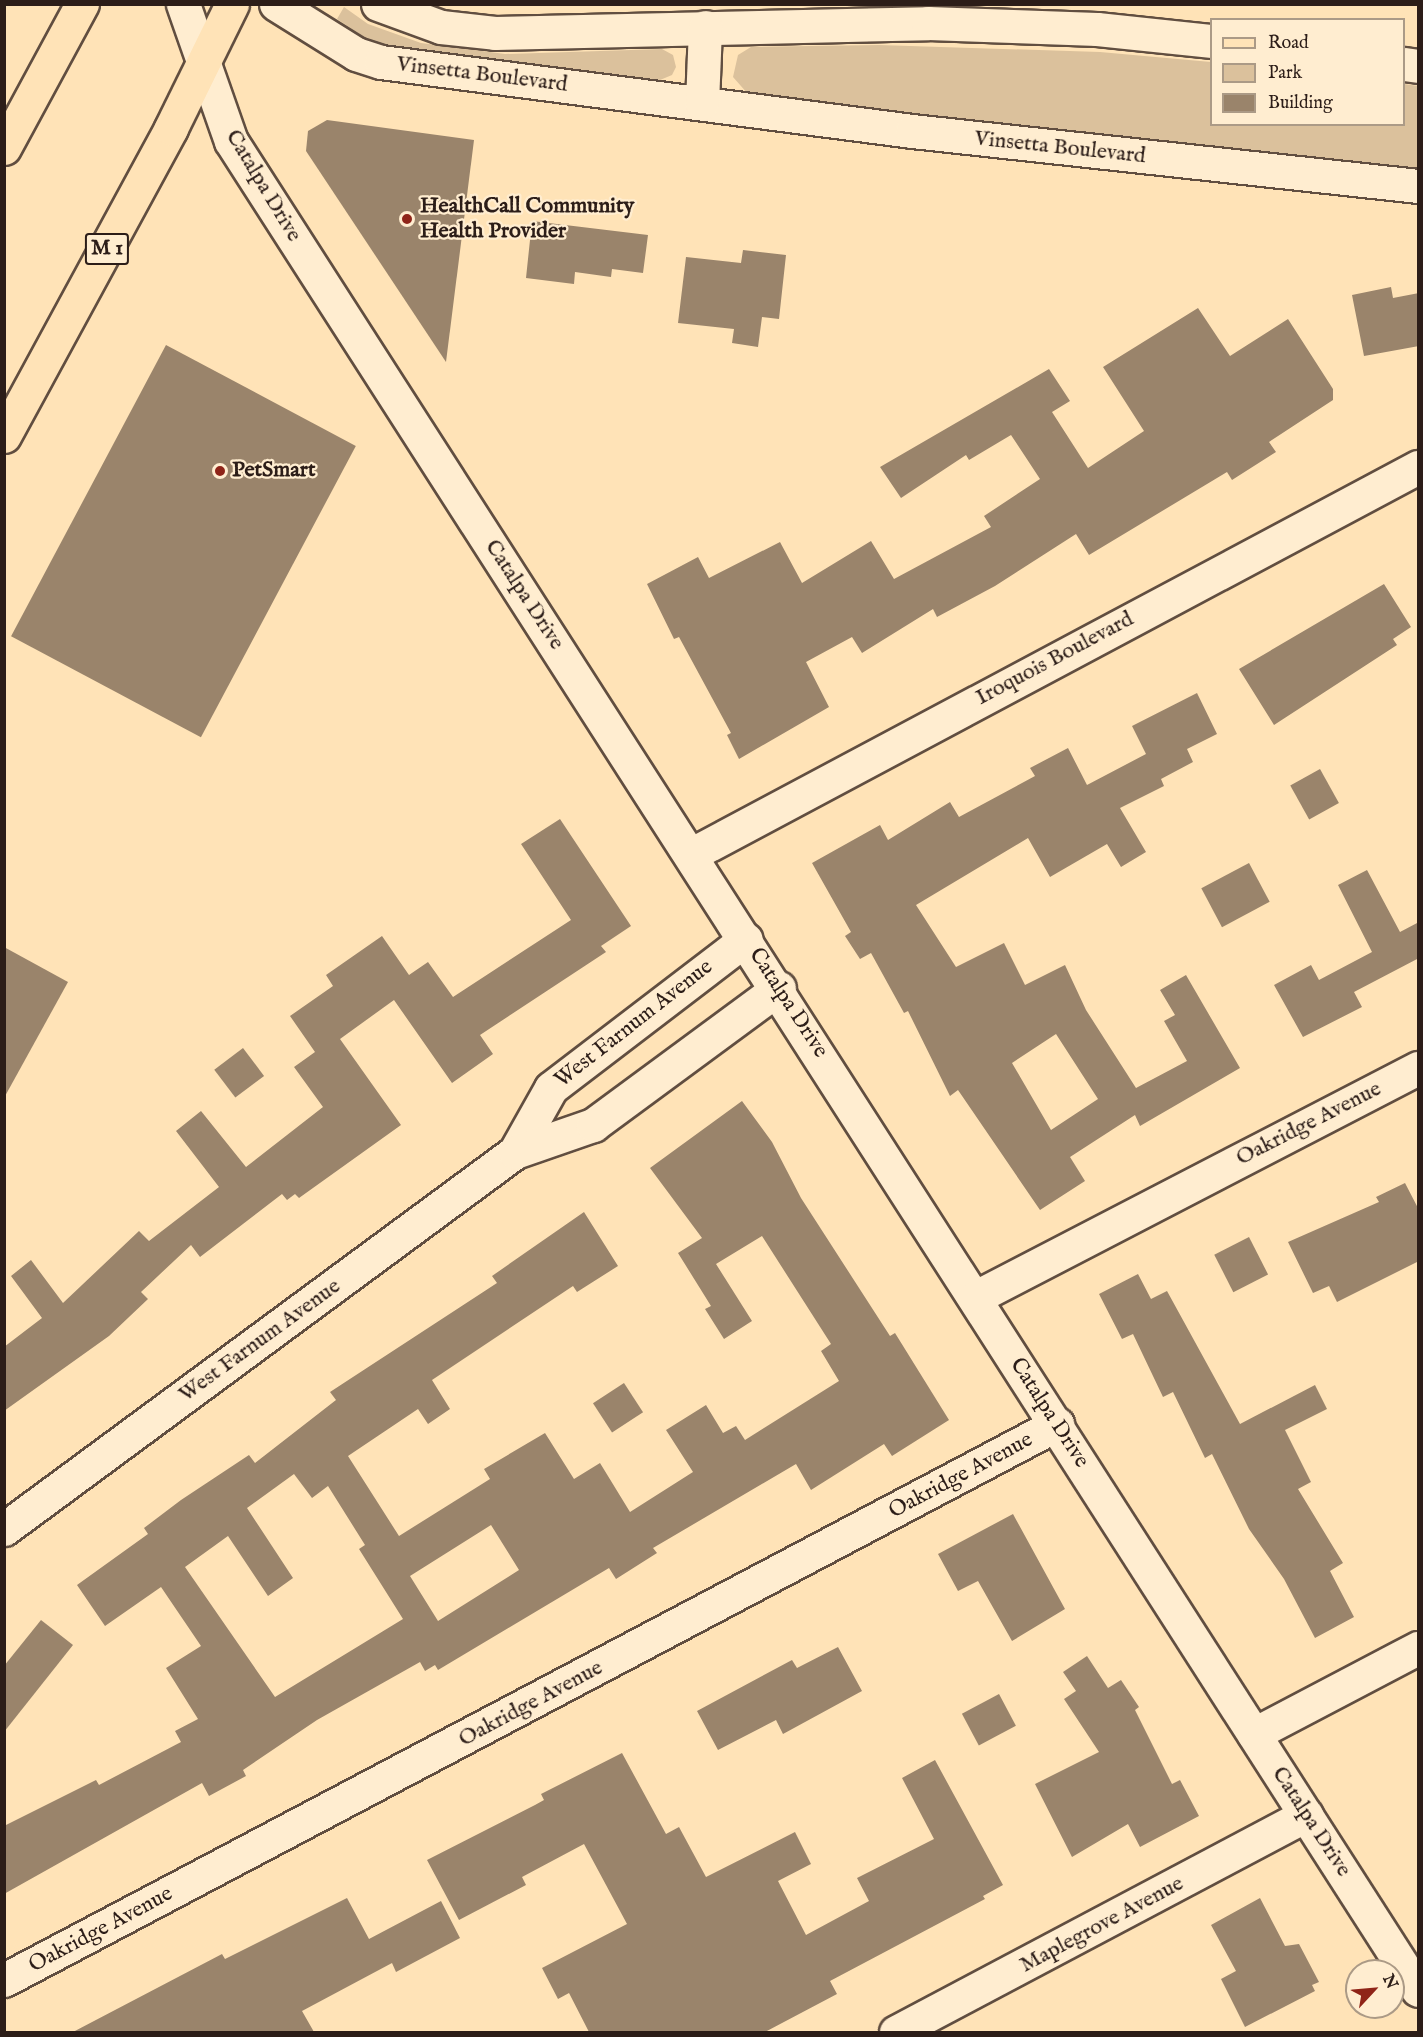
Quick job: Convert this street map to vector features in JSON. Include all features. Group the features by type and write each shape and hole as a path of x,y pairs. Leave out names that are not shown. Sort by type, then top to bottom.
{"main road":[{"path":"4,148 82,4"},
{"name":"M 1","path":"4,436 171,128 232,4"}],"street":[{"name":"Catalpa Drive","path":"183,4 231,141 779,988 1419,1990"},
{"name":"Vinsetta Boulevard","path":"276,4 356,54 381,62 912,131 1419,186"},
{"name":"Vinsetta Boulevard","path":"378,4 441,27 495,33 928,23 1097,29 1210,40"},
{"path":"702,103 705,27"},
{"name":"Iroquois Boulevard","path":"692,854 1419,466"},
{"name":"West Farnum Avenue","path":"515,1152 551,1088 746,939"},
{"name":"West Farnum Avenue","path":"4,1529 515,1152 593,1125 779,988"},
{"name":"Oakridge Avenue","path":"976,1298 1419,1068"},
{"name":"Oakridge Avenue","path":"4,1980 1057,1424"},
{"path":"1254,1734 1419,1648"},
{"name":"Maplegrove Avenue","path":"896,2032 1306,1815"}],"green space":[{"path":"344,7 368,24 421,43 505,54 662,49 673,55 676,67 672,75 660,80 373,43 337,19"},
{"path":"879,45 1100,52 1210,62 1210,126 1405,126 1405,84 1418,86 1418,178 748,94 733,77 738,55 751,47"}],"building":[{"name":"HealthCall Community Health Provider","path":"327,120 474,140 446,362 306,151 308,131"},
{"path":"532,221 648,235 643,273 612,269 611,277 575,272 574,284 526,278"},
{"path":"743,250 786,255 779,319 762,317 758,347 732,343 734,329 678,323 686,257 741,263"},
{"path":"1391,287 1393,298 1419,293 1419,346 1364,356 1352,295"},
{"path":"1198,308 1230,356 1288,319 1333,389 1333,400 1269,442 1276,452 1232,480 1227,472 1089,555 1076,534 995,586 937,617 933,609 862,653 852,637 806,662 829,707 739,759 727,735 731,733 679,637 674,639 647,584 698,557 709,578 780,542 802,583 871,541 894,579 991,527 984,516 1040,479 1011,435 969,460 966,455 901,498 880,467 1049,369 1070,401 1052,412 1088,468 1144,431 1103,367"},
{"path":"166,345 356,446 201,737 11,636"},
{"path":"1384,584 1411,627 1393,639 1397,645 1274,725 1239,669"},
{"path":"1197,693 1217,734 1187,749 1193,762 1161,779 1164,786 1120,808 1146,852 1121,867 1107,844 1050,877 1028,838 916,905 956,967 1004,943 1025,985 1065,965 1086,1010 1136,1088 1187,1061 1164,1021 1175,1015 1160,990 1186,975 1240,1068 1140,1126 1135,1115 1070,1157 1085,1181 1040,1210 958,1090 950,1096 908,1011 904,1013 871,953 860,959 845,936 851,932 812,863 880,825 888,840 950,802 959,817 1035,776 1030,768 1068,748 1087,785 1146,754 1132,726","holes":["1056,1034 1098,1099 1051,1130 1012,1063"]},
{"path":"1320,769 1339,803 1309,820 1290,785"},
{"path":"560,819 631,926 601,946 606,952 480,1035 493,1054 452,1083 394,1000 340,1039 401,1125 299,1198 295,1194 287,1200 282,1194 200,1257 191,1245 141,1292 148,1299 109,1336 4,1411 4,1347 42,1318 11,1276 31,1260 63,1303 139,1231 149,1241 219,1187 176,1131 201,1111 246,1167 323,1107 294,1067 315,1052 290,1016 333,986 326,975 382,936 409,975 428,962 453,997 571,920 521,844"},
{"path":"1249,863 1270,902 1222,927 1201,888"},
{"path":"1367,870 1400,932 1419,922 1419,958 1354,992 1362,1007 1303,1037 1274,985 1311,965 1319,980 1372,952 1338,885"},
{"path":"4,947 68,982 4,1098"},
{"path":"243,1048 264,1076 235,1098 214,1070"},
{"path":"742,1101 772,1142 801,1198 890,1336 895,1333 949,1420 892,1456 884,1444 811,1490 796,1464 653,1548 657,1553 616,1579 609,1568 438,1670 435,1665 425,1671 420,1662 317,1720 243,1770 246,1776 209,1796 202,1783 4,1894 4,1826 96,1780 99,1785 181,1742 175,1731 198,1719 166,1668 201,1646 161,1587 105,1626 77,1585 148,1534 144,1528 181,1500 249,1455 255,1463 336,1400 330,1392 497,1283 492,1276 584,1212 618,1266 577,1292 573,1286 432,1380 450,1409 428,1424 418,1409 348,1456 399,1536 490,1479 484,1469 545,1433 574,1479 600,1463 630,1512 693,1472 666,1430 706,1405 723,1433 736,1426 745,1440 839,1381 821,1351 831,1344 762,1236 716,1264 752,1321 724,1339 705,1309 711,1306 678,1253 702,1238 650,1168","holes":["294,1474 312,1498 328,1486 365,1545 359,1549 403,1619 275,1697 185,1567 228,1536 268,1596 293,1578 247,1508","491,1525 519,1570 438,1621 410,1576"]},
{"path":"1405,1183 1419,1210 1419,1261 1337,1302 1329,1286 1313,1293 1288,1242 1379,1202 1376,1197"},
{"path":"1249,1237 1268,1274 1233,1292 1214,1255"},
{"path":"1138,1274 1151,1299 1167,1291 1240,1424 1315,1385 1327,1409 1285,1430 1311,1482 1298,1489 1343,1563 1330,1571 1354,1617 1315,1638 1284,1579 1249,1529 1212,1454 1205,1458 1173,1392 1163,1397 1133,1334 1122,1339 1099,1294"},
{"path":"624,1383 643,1412 612,1433 593,1403"},
{"path":"1013,1514 1065,1609 1012,1641 978,1581 958,1591 938,1554"},
{"path":"41,1620 73,1645 4,1732 4,1666"},
{"path":"838,1647 862,1691 783,1734 776,1720 718,1750 697,1711 792,1660 797,1668"},
{"path":"1087,1656 1108,1688 1121,1680 1139,1707 1135,1710 1172,1784 1180,1780 1199,1816 1140,1847 1128,1824 1072,1857 1035,1784 1099,1752 1064,1699 1076,1691 1063,1672"},
{"path":"999,1694 1016,1726 979,1746 962,1714"},
{"path":"622,1753 666,1834 679,1827 706,1877 795,1832 811,1864 778,1881 806,1935 869,1901 857,1878 934,1839 902,1778 935,1760 1003,1885 983,1896 985,1899 830,1981 837,1994 765,2032 589,2032 569,1993 558,1999 542,1968 627,1924 584,1844 522,1877 526,1885 459,1920 427,1860 535,1805 544,1800 541,1794"},
{"path":"347,1898 369,1939 441,1901 460,1938 396,1972 392,1963 302,2011 314,2032 73,2032 222,1954 225,1959"},
{"path":"1260,1898 1285,1946 1299,1944 1319,1982 1312,1985 1315,1991 1245,2027 1221,1979 1236,1971 1211,1925"}],"place":[{"name":"HealthCall Community Health Provider","path":"407,219"},
{"name":"PetSmart","path":"220,471"}]}
